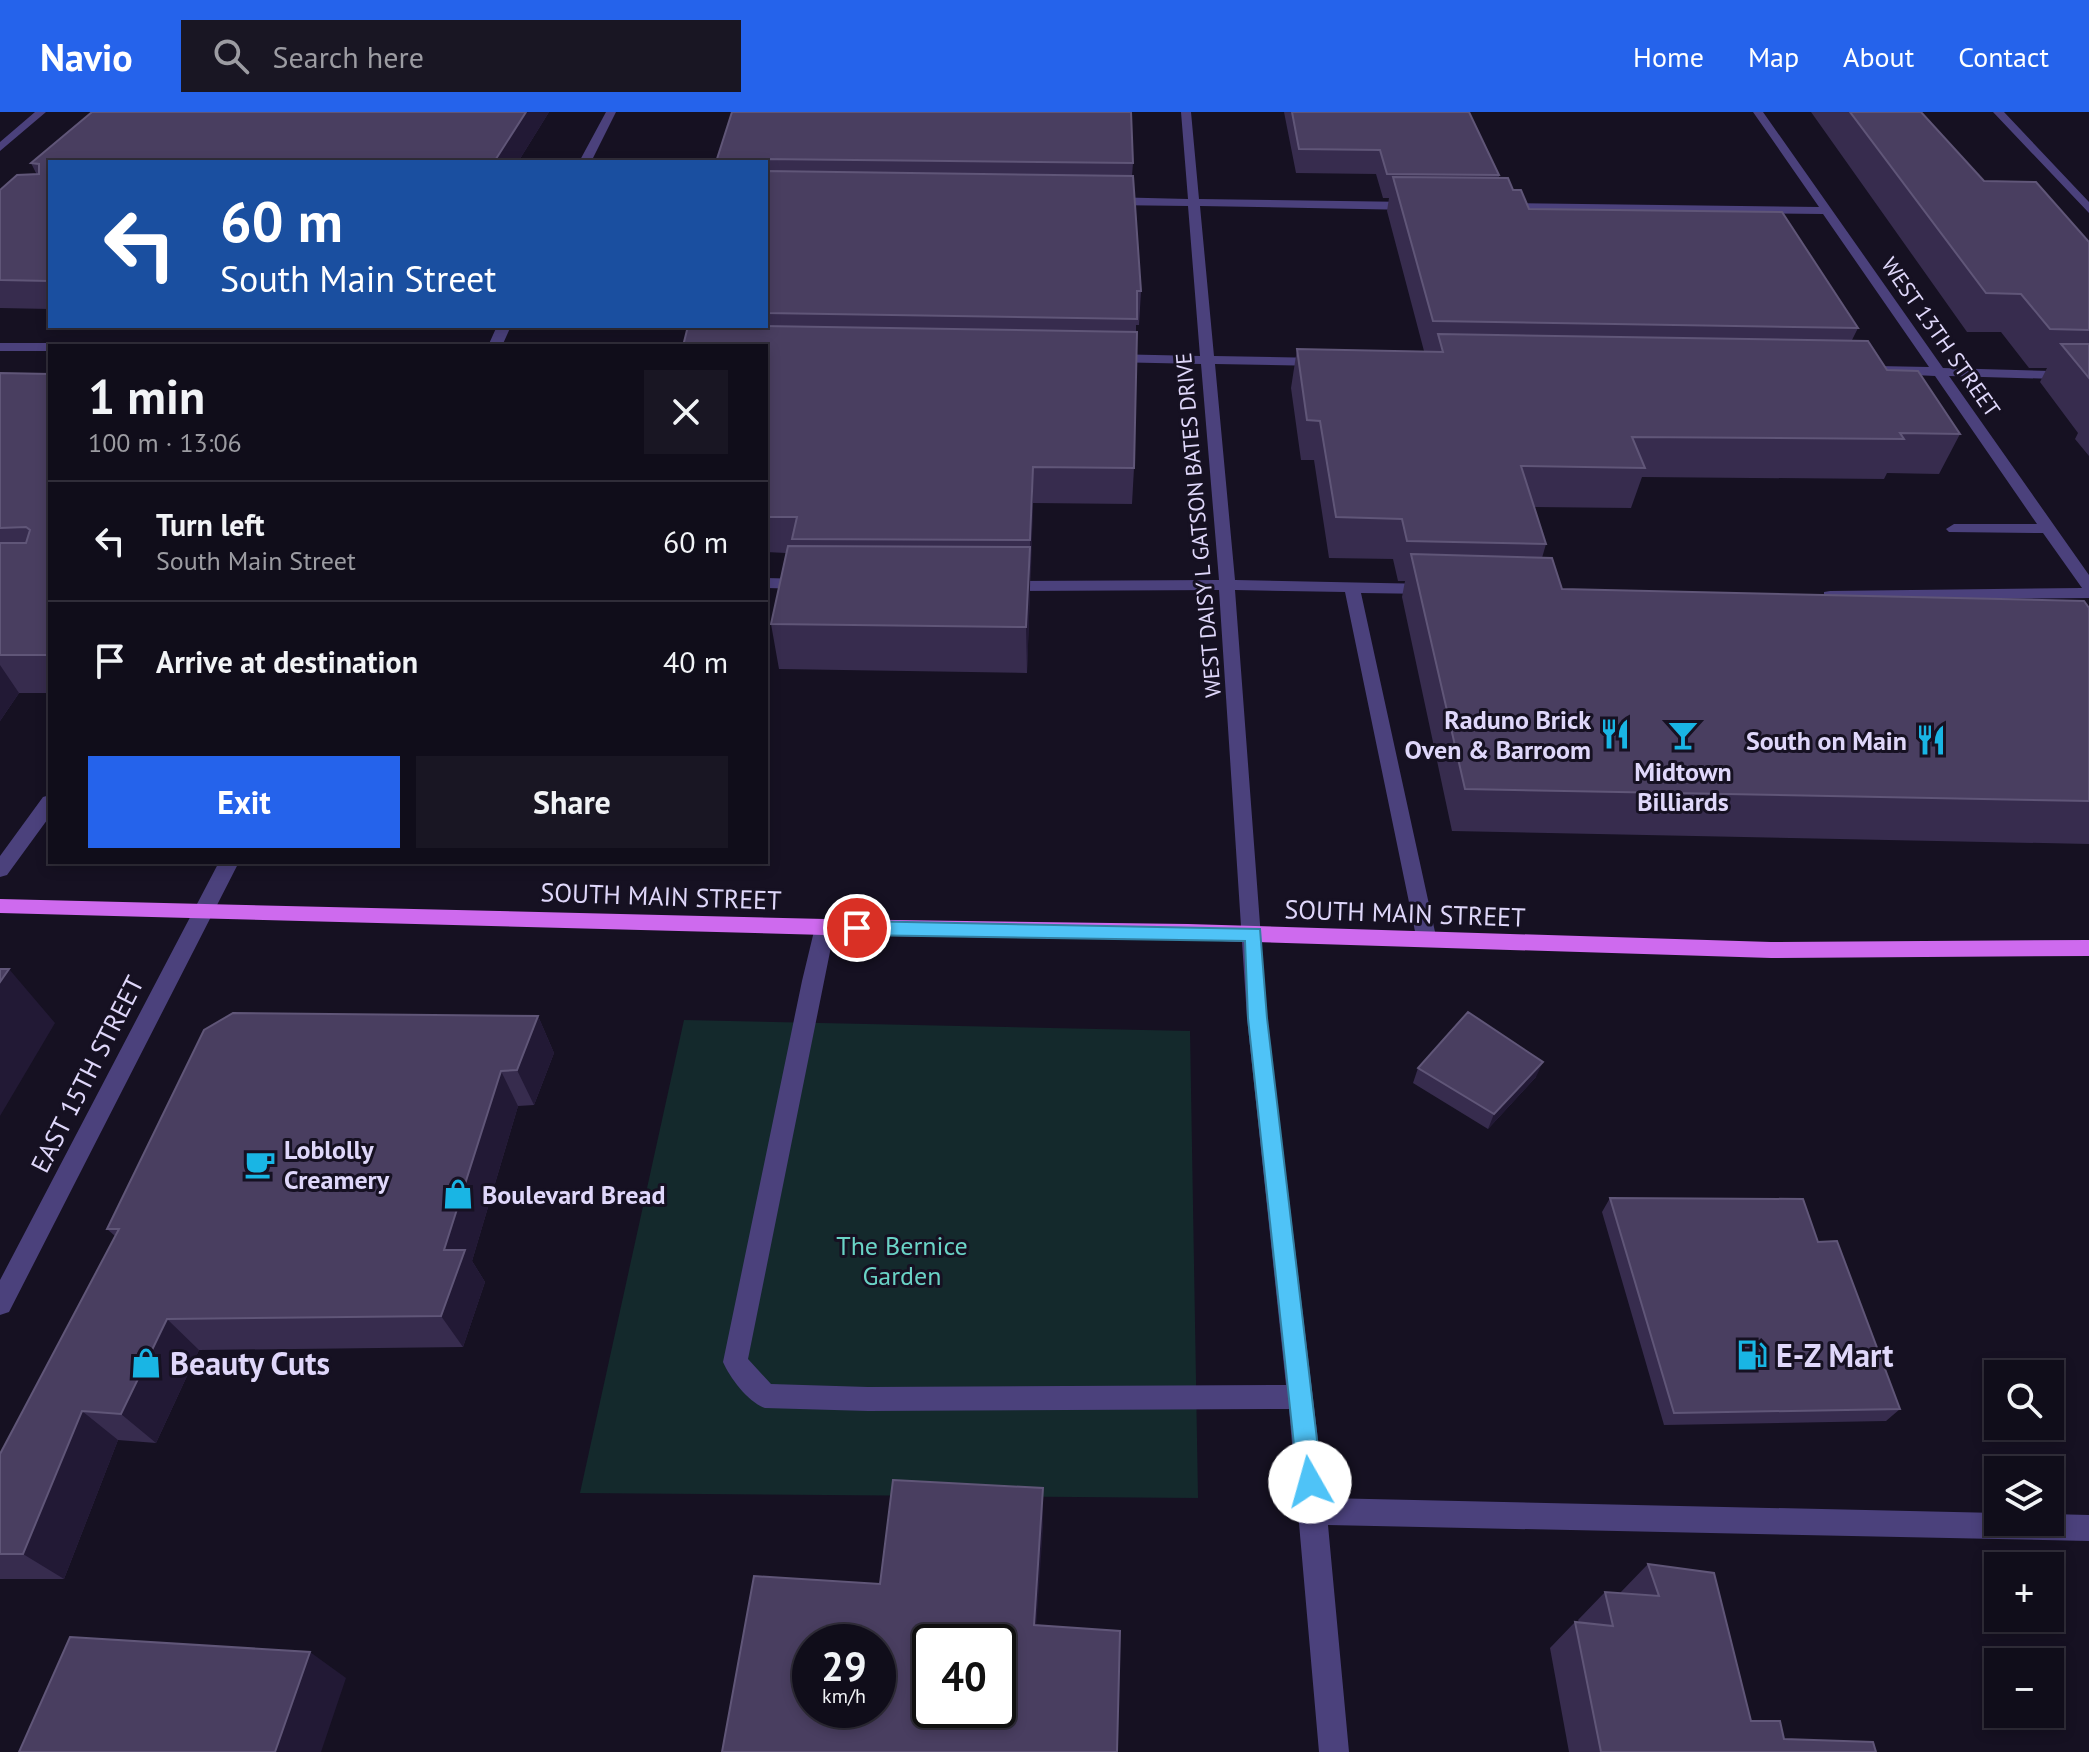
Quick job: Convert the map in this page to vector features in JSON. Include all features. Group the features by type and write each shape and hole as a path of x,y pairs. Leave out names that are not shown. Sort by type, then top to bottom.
{"main road":[{"name":"SOUTH MAIN STREET","path":"0,906 204,914 395,915 825,927 1254,934 1771,950 2089,948"}],"street":[{"path":"0,148 41,112"},
{"path":"586,160 611,112"},
{"name":"WEST DAISY L GATSON BATES DRIVE","path":"1186,112 1191,202 1227,585 1254,934 1257,1018 1313,1511 1334,1752"},
{"name":"WEST 13TH STREET","path":"1758,112 2049,528 2089,590"},
{"path":"1998,112 2089,209"},
{"path":"1089,201 1427,206"},
{"path":"1490,206 1828,211"},
{"path":"0,347 48,347"},
{"path":"1093,357 1340,362"},
{"path":"1856,370 2089,376"},
{"path":"1954,529 2049,528"},
{"path":"768,583 828,584"},
{"path":"983,586 1227,585 1448,589"},
{"path":"1352,587 1427,941"},
{"path":"1812,596 2089,590"},
{"path":"0,870 48,805"},
{"name":"EAST 15TH STREET","path":"0,1304 228,864"},
{"path":"825,927 793,1067 755,1282 735,1362 765,1396 898,1400 1299,1397"},
{"path":"1313,1511 2089,1528"}],"green space":[{"name":"The Bernice Garden","path":"684,1020 1190,1031 1198,1498 580,1493"}],"building":[{"path":"92,112 526,112 495,160 48,160 48,281 0,280 0,190 17,175 39,174 39,164 31,163"},
{"path":"732,112 1131,112 1133,163 717,160"},
{"path":"1292,112 1469,112 1499,175 1387,174 1380,150 1299,149"},
{"path":"1850,112 1921,112 1984,181 2036,182 2089,242 2089,330 2050,329 2021,294 1986,293"},
{"path":"768,171 1133,176 1141,291 1137,291 1137,319 768,313"},
{"path":"1393,177 1508,178 1513,190 1521,190 1529,209 1782,212 1858,328 1433,321"},
{"path":"768,326 1137,332 1134,468 1033,467 1030,540 792,539 797,517 768,517 768,344 684,344 688,328"},
{"path":"1438,334 1868,341 1887,370 1918,371 1960,434 1900,433 1904,439 1632,437 1645,468 1521,466 1546,544 1407,541 1402,519 1336,517 1320,421 1307,420 1297,349 1443,352"},
{"path":"2061,344 2089,344 2089,378"},
{"path":"0,373 48,374 48,655 0,655 0,543 26,543 30,530 26,527 0,528"},
{"path":"788,546 1030,547 1026,627 771,624"},
{"path":"1411,554 1552,558 1562,589 2084,601 2089,608 2089,801 1465,789"},
{"path":"0,969 9,969 0,982"},
{"path":"1468,1012 1543,1062 1494,1114 1418,1068"},
{"path":"233,1013 538,1016 517,1070 501,1071 444,1250 465,1250 441,1316 167,1319 121,1414 82,1411 23,1554 0,1554 0,1454 119,1229 107,1229 204,1030"},
{"name":"E-Z Mart","path":"1610,1198 1803,1199 1818,1242 1837,1241 1900,1409 1674,1413"},
{"path":"893,1480 1043,1488 1034,1625 1120,1631 1117,1752 722,1752 754,1576 880,1584"},
{"path":"1648,1564 1714,1573 1751,1721 1780,1721 1784,1739 1873,1742 1876,1752 1601,1752 1575,1622 1613,1626 1605,1592 1659,1596"},
{"path":"70,1637 310,1652 275,1752 19,1752"}],"place":[{"name":"Raduno Brick Oven & Barroom","path":"1615,734"},
{"name":"Midtown Billiards","path":"1683,735"},
{"name":"South on Main","path":"1931,740"},
{"name":"Loblolly Creamery","path":"260,1164"},
{"name":"Boulevard Bread","path":"458,1194"},
{"name":"E-Z Mart","path":"1752,1355"},
{"name":"Beauty Cuts","path":"146,1363"}],"route":[{"path":"857,928 1254,934 1257,1018 1310,1482"}]}
